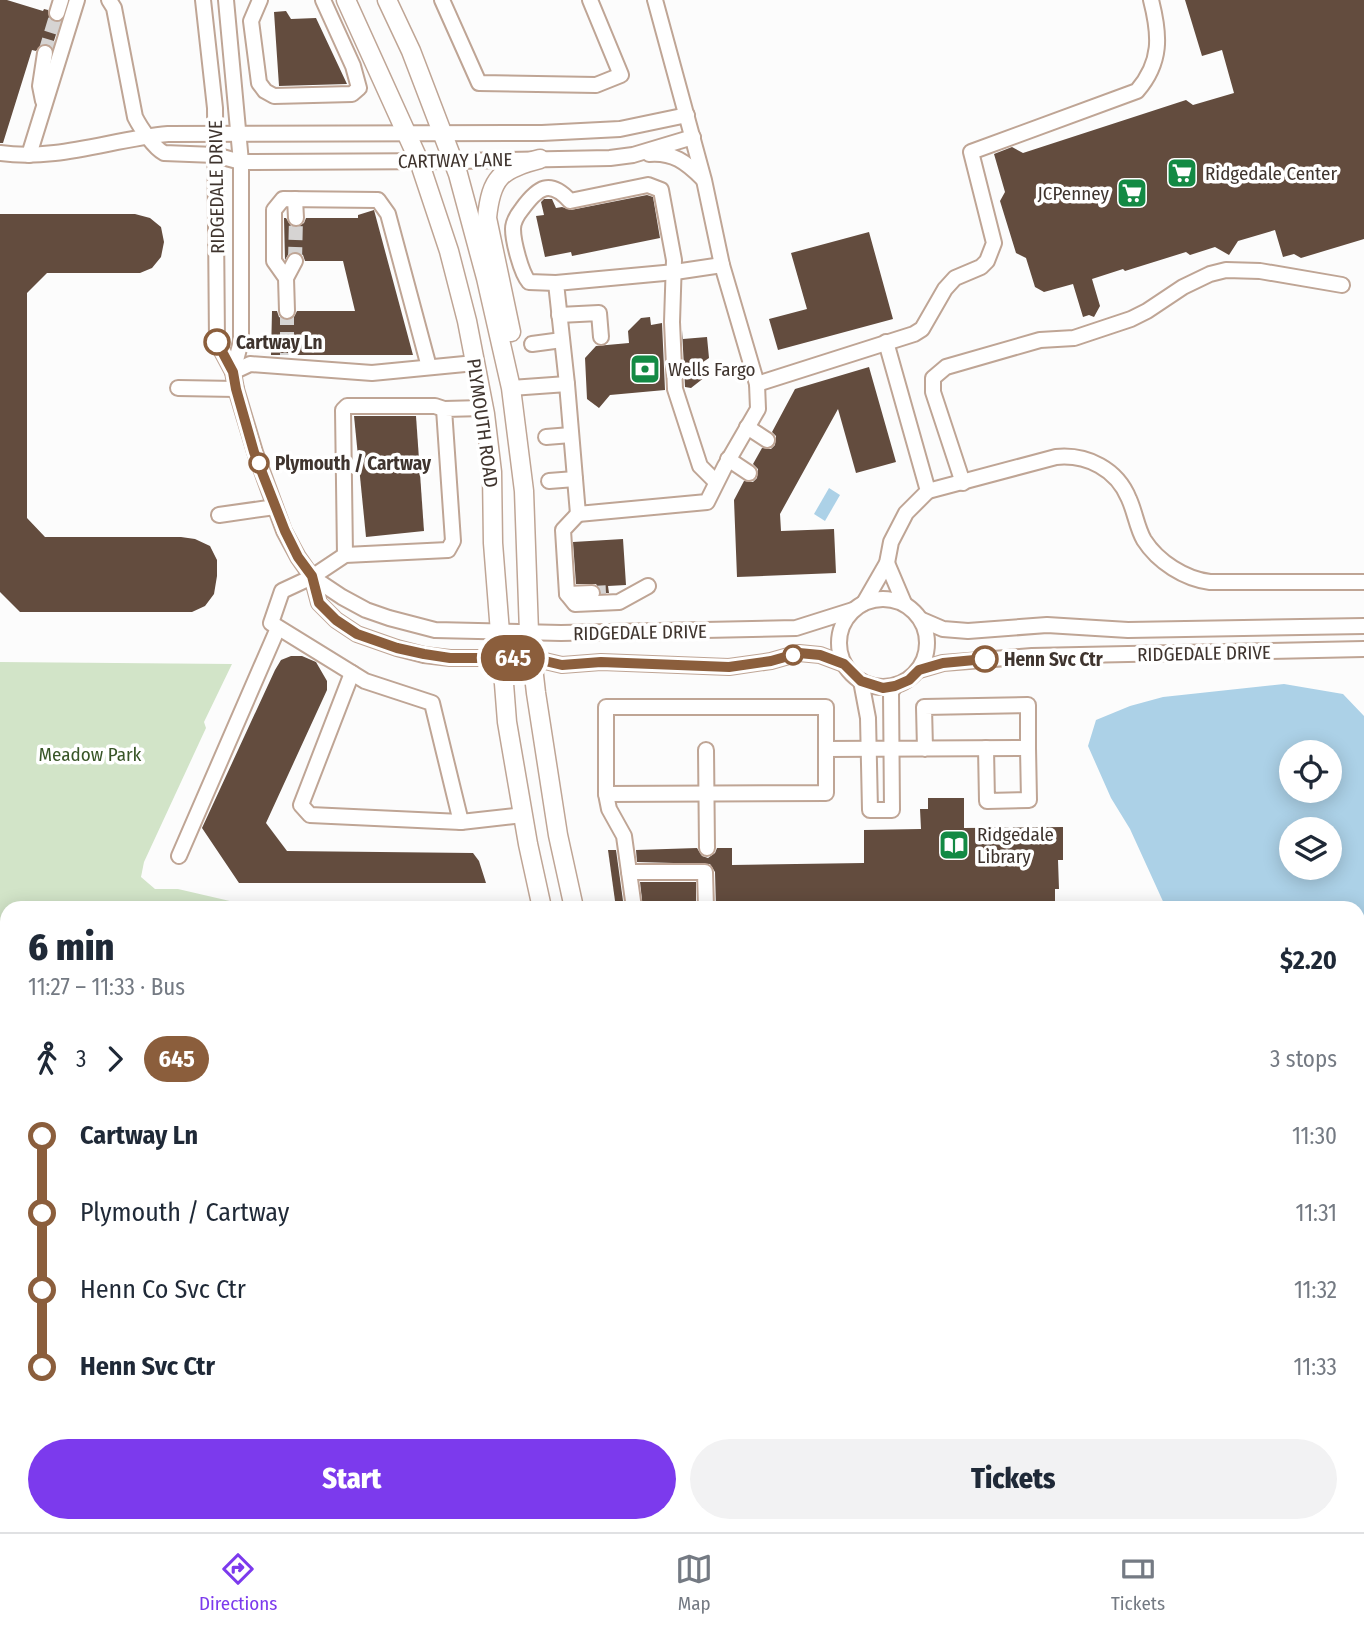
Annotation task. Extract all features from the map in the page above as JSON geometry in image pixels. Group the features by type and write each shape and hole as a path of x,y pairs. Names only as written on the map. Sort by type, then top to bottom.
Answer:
{"main road":[{"name":"PLYMOUTH ROAD","path":"346,0 419,161 449,251 475,363 492,472 493,543 507,722 541,901"},
{"name":"PLYMOUTH ROAD","path":"387,0 411,51 454,161 475,233 511,388 524,491 530,632 536,693 558,835 572,901"},
{"path":"511,388 514,346 487,218 489,200 493,184 504,172 517,165 540,159"}],"street":[{"path":"29,155 77,0"},
{"path":"108,0 114,8 135,117 141,130 149,136"},
{"name":"RIDGEDALE DRIVE","path":"203,0 215,108 217,342 233,372 254,452 275,507 298,557 312,576 342,597 389,618 435,629 500,632 684,632 796,628 858,607"},
{"name":"RIDGEDALE DRIVE","path":"226,0 241,162 241,341 233,372"},
{"path":"260,0 251,21 259,83 265,91 274,96 352,94 359,88 353,66 323,0"},
{"path":"442,0 479,83 596,85 621,75 590,0"},
{"path":"648,586 619,602 575,604 568,594 563,530 578,514 707,502 728,459 758,409 757,384 722,265 704,180 655,0"},
{"path":"757,384 914,334 922,329 945,289 955,278 981,267 987,261 994,243 971,152 1138,90 1149,77 1158,56 1151,0"},
{"path":"44,106 40,86 45,54"},
{"name":"CARTWAY LANE","path":"0,153 29,155 72,152 149,136 542,134 620,129 687,115"},
{"name":"CARTWAY LANE","path":"149,136 159,151 164,153 215,155 241,162 454,161 633,155 693,137"},
{"path":"633,155 662,153 678,157 704,180"},
{"path":"716,482 700,466 675,389 672,323 675,272 661,190 649,185 570,201 561,191 547,187 532,196 517,217 513,228 523,275 529,282 556,284 675,272 722,265"},
{"path":"286,278 274,261 274,210 283,199 377,200 388,214 429,367"},
{"path":"295,199 296,218"},
{"path":"287,311 286,278 295,261"},
{"path":"963,483 933,393 933,378 946,367 1040,340 1074,338 1131,319 1191,282 1226,270 1260,271 1342,285"},
{"path":"556,284 578,514"},
{"path":"559,315 599,313 601,337"},
{"path":"532,344 562,340"},
{"path":"886,342 928,491"},
{"path":"233,372 250,364 287,361 372,373 475,363"},
{"path":"511,388 567,384"},
{"path":"178,388 236,389"},
{"path":"345,555 343,410 346,406 484,408"},
{"path":"444,409 453,541 449,550 345,555 282,591 271,623 365,681 432,703 461,822"},
{"path":"747,427 767,440"},
{"path":"546,437 571,435"},
{"path":"887,563 904,603 922,620 928,645 926,658 909,680 883,688 861,681 844,664 839,639 843,624 858,607 887,563 891,542 905,513 928,491 1056,457 1088,459 1104,466 1128,496 1143,538 1157,555 1191,580 1364,582"},
{"path":"728,459 749,473"},
{"path":"549,481 575,479"},
{"path":"219,515 275,507"},
{"name":"RIDGEDALE DRIVE","path":"312,576 319,603 336,620 357,634 424,654 450,658 532,658 562,665 601,662 729,667 771,661 799,653 820,655 844,664"},
{"path":"609,592 629,596"},
{"path":"568,594 592,593"},
{"path":"858,607 888,599 904,603"},
{"name":"RIDGEDALE DRIVE","path":"922,620 943,629 968,631 1047,625 1128,629 1364,626"},
{"path":"178,856 278,628"},
{"name":"RIDGEDALE DRIVE","path":"919,670 943,663 1032,656 1364,649"},
{"path":"352,673 301,804 310,815 461,822 523,815"},
{"path":"861,681 868,718 870,810 892,810 891,692 895,686"},
{"path":"925,749 924,707 1028,705 1029,800 987,801 986,748"},
{"path":"606,794 826,793 826,707 606,707 606,794 609,809 624,836 633,901"},
{"path":"826,749 1028,748"},
{"path":"706,750 707,848"},
{"path":"629,872 705,872 706,901"}],"green space":[{"name":"Meadow Park","path":"0,662 232,664 204,722 206,728 144,862 141,877 155,889 178,889 230,901 0,901"}],"water":[{"path":"829,488 840,495 825,521 814,514"},
{"path":"1284,684 1343,694 1364,716 1364,901 1163,901 1088,746 1096,720 1130,706 1163,697"}],"building":[{"path":"0,0 48,10 50,20 60,22 52,47 42,44 36,51 32,50 3,143 0,143"},
{"name":"Ridgedale Center","path":"1185,0 1364,0 1364,239 1301,258 1294,254 1283,257 1275,230 1238,241 1229,255 1215,247 1190,255 1186,252 1125,271 1123,269 1092,279 1100,306 1094,317 1083,317 1073,284 1044,292 1035,287 1026,258 1016,253 1000,201 1005,192 994,154 1012,147 1023,153 1186,100 1193,105 1234,93 1222,50 1202,56"},
{"path":"286,11 291,19 316,18 347,84 279,86 274,12"},
{"path":"647,195 653,197 660,238 572,256 571,252 545,257 536,216 544,215 541,202 544,199 552,199 556,208 571,210"},
{"path":"374,210 413,355 271,355 272,311 277,311 279,317 287,321 293,319 297,311 355,311 343,261 305,261 303,255 295,251 289,253 285,260 284,218 291,226 297,227 304,223 306,218 358,218 358,215"},
{"path":"0,214 135,214 150,218 161,227 164,242 161,257 152,268 140,273 47,273 27,293 27,518 45,537 181,537 195,539 210,546 217,560 217,576 214,594 205,606 192,612 20,612 0,592"},
{"path":"869,232 893,319 778,350 769,319 807,309 791,253"},
{"name":"Wells Fargo","path":"650,317 651,325 662,323 665,390 610,395 599,408 587,399 585,358 596,346 629,343 628,331 641,318"},
{"path":"682,330 683,339 707,337 709,358 703,362 705,377 691,388 685,387"},
{"path":"869,367 896,462 856,473 838,409 780,514 781,531 834,529 836,573 737,577 734,500 744,481 753,482 757,478 758,469 753,464 762,448 771,449 775,445 776,436 772,432 795,389"},
{"path":"354,416 416,416 424,531 366,537"},
{"path":"623,539 626,585 608,586 609,593 602,593 596,584 576,584 573,542"},
{"path":"302,656 316,662 327,681 327,690 266,823 287,851 473,853 479,861 486,883 239,883 202,828 275,670 281,660"},
{"path":"928,798 964,798 964,828 1063,827 1063,860 1058,860 1059,889 1055,889 1055,901 716,901 715,872 710,864 637,862 636,850 697,848 702,856 708,858 717,848 732,848 732,865 864,863 864,830 921,829 920,809 928,809"},
{"path":"608,850 616,850 623,901 615,901"},
{"path":"640,882 696,882 696,901 642,901"}],"tunnel":[{"path":"45,53 57,13"},
{"path":"295,261 296,218"},
{"path":"287,311 287,355"},
{"path":"592,593 609,592"}],"bus line":[{"name":"645","path":"217,342 233,372 254,452 285,531 298,557 312,576 319,603 336,620 357,634 397,648 450,658 532,658 562,665 601,662 729,667 771,661 799,653 820,655 844,664 861,681 883,688 895,686 909,680 919,670 943,663 985,659"}],"place":[{"name":"Ridgedale Center","path":"1182,173"},
{"name":"JCPenney","path":"1132,193"},
{"name":"Cartway Ln","path":"217,342"},
{"name":"Wells Fargo","path":"645,369"},
{"name":"Plymouth / Cartway","path":"259,463"},
{"name":"Henn Svc Ctr","path":"985,659"},
{"name":"Ridgedale Library","path":"954,845"}]}
